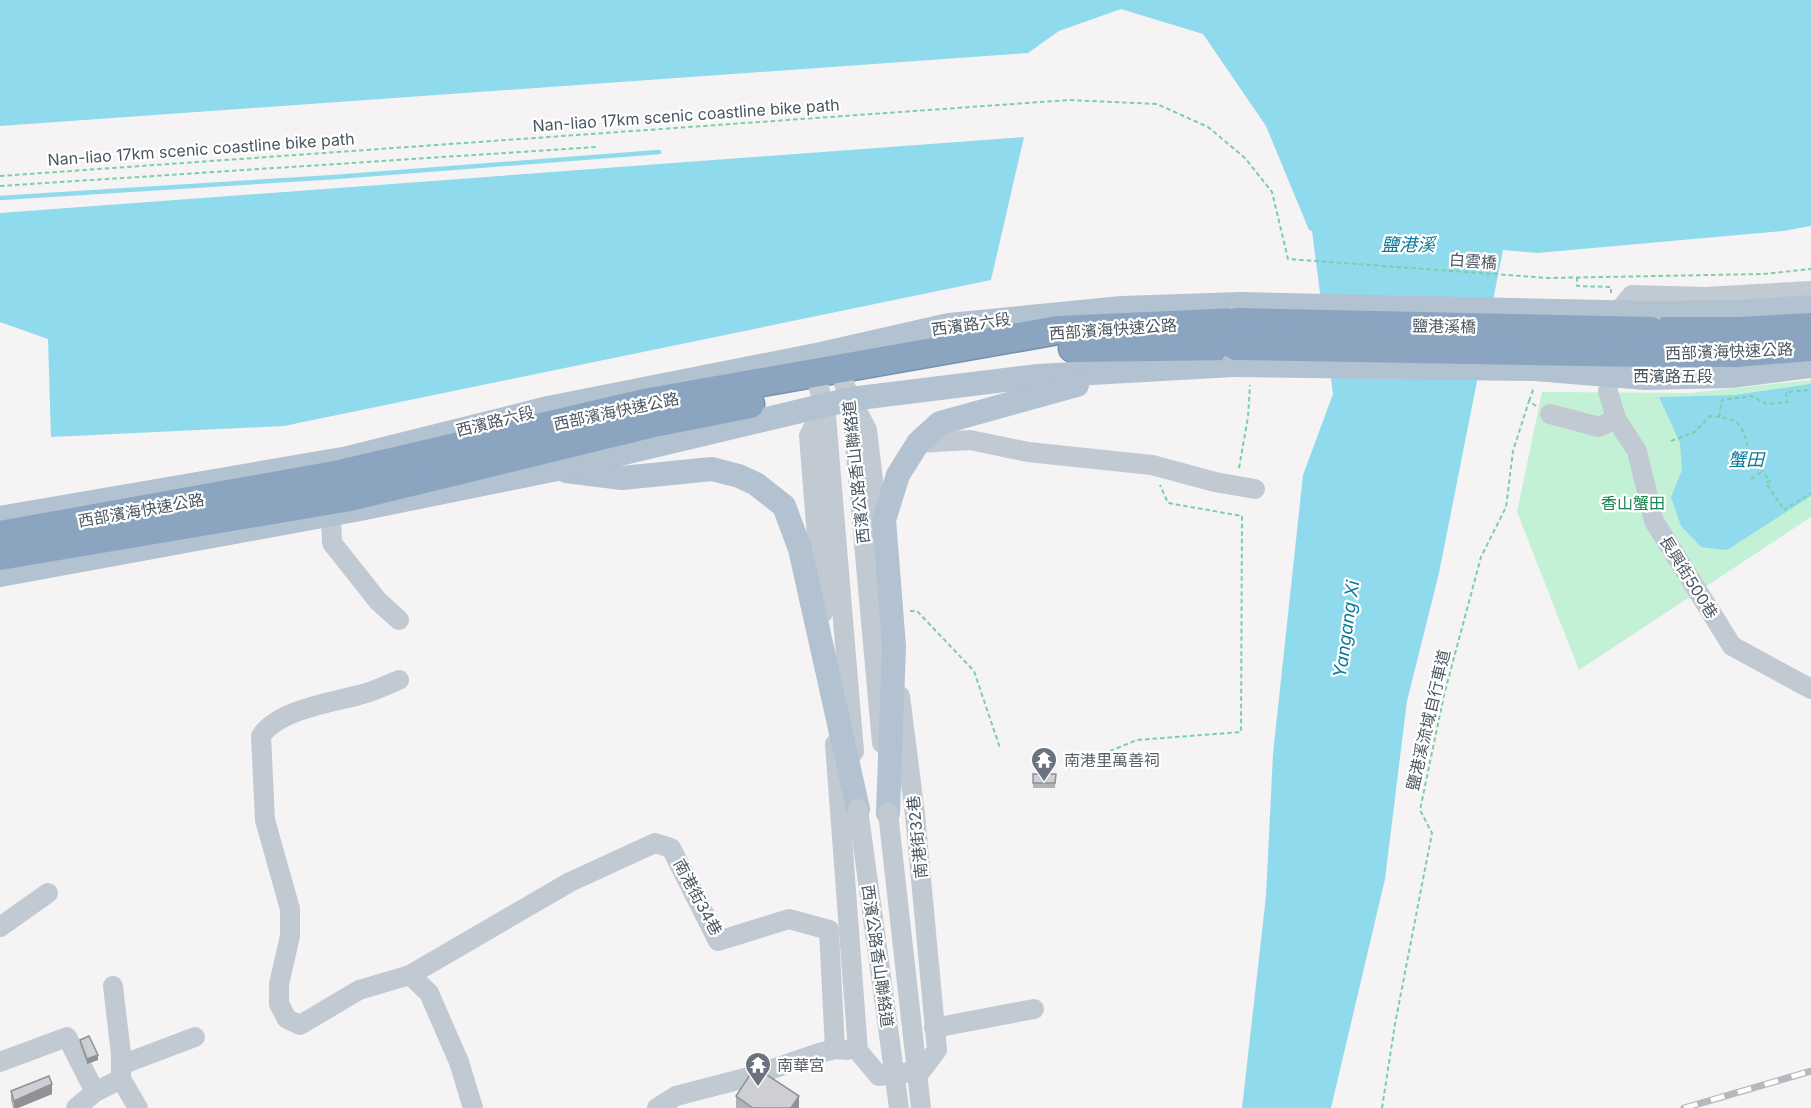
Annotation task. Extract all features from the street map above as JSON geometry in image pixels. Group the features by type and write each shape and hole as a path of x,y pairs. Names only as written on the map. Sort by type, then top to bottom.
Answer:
{"highway":[{"path":"1534,309 1648,344"},
{"name":"西部濱海快速公路","path":"1738,342 1811,327"},
{"name":"鹽港溪橋","path":"1237,334 1648,344"},
{"name":"西部濱海快速公路","path":"0,535 340,474 650,402 831,382 1062,348 1237,334"},
{"name":"西部濱海快速公路","path":"1648,344 1738,342 1811,347"},
{"path":"1534,377 1648,344"},
{"name":"西部濱海快速公路","path":"0,556 350,496 831,382"}],"main road":[{"name":"西濱路六段","path":"0,575 331,514 552,470 831,382 950,325 1122,308 1237,334"},
{"path":"1648,344 1740,312 1811,308"},
{"name":"鹽港溪橋","path":"1237,334 1534,309"},
{"path":"1237,334 1534,377"},
{"name":"西濱路六段","path":"0,518 348,458 548,408 831,382 1154,370 1237,334"},
{"name":"西濱路五段","path":"1648,344 1731,376 1811,366"},
{"path":"888,813 894,646 884,520 898,475 918,443 940,423 1058,389 1154,370"},
{"path":"552,470 622,478 712,469 739,476 756,484 784,506 800,549 858,809"}],"street":[{"path":"1609,322 1632,295 1705,297 1811,291"},
{"path":"657,1108 676,1096 749,1077 835,1048 858,1051 808,436 831,382"},
{"name":"南港街32巷","path":"831,382 867,430 915,815 937,1050 921,1071 879,1076 858,1051"},
{"name":"西濱公路香山聯絡道","path":"831,382 858,809 899,1108"},
{"name":"西濱公路香山聯絡道","path":"831,382 888,813 921,1108"},
{"name":"長興街500巷","path":"1608,391 1616,419 1637,451 1654,521 1732,646 1811,689"},
{"path":"1550,414 1599,427 1616,419"},
{"path":"918,443 970,440 1028,452 1152,465 1215,482 1255,489"},
{"path":"331,514 332,543 378,601 399,620"},
{"name":"南港街34巷","path":"399,680 361,695 321,704 268,725 261,736 265,820 290,909 290,936 279,984 279,1004 287,1019 300,1024 359,990 411,975 570,882 655,843 671,848 718,941 789,919 829,930 835,1048"},
{"path":"0,927 48,893"},
{"path":"411,975 429,993 459,1062 473,1108"},
{"path":"113,987 121,1072 138,1108"},
{"path":"934,1028 1034,1009"},
{"path":"0,1062 67,1037 95,1092"},
{"path":"76,1108 121,1072 195,1037"}],"path":[{"name":"Nan-liao 17km scenic coastline bike path","path":"0,176 1069,100 1157,104 1208,127 1245,158 1272,192 1288,260"},
{"path":"0,186 596,147"},
{"name":"白雲橋","path":"1288,260 1548,278 1763,274 1811,269"},
{"name":"鹽港溪流域自行車道","path":"1382,1108 1395,1024 1432,833 1420,810 1444,695 1481,556 1506,507 1513,452 1534,377"},
{"path":"1719,417 1722,400 1752,396 1767,404 1787,402 1786,392 1811,390"},
{"path":"1529,401 1550,414"},
{"path":"1671,441 1695,432 1710,416 1735,420 1746,434 1749,450 1770,481 1766,483 1785,510 1811,493"},
{"path":"1068,768 1137,740 1241,732 1242,516 1168,503 1152,465"},
{"path":"1751,479 1763,471"},
{"path":"892,610 917,611 974,671 1000,748"}],"green space":[{"name":"香山蟹田","path":"1811,380 1811,517 1579,670 1517,512 1542,392 1690,393"}],"water":[{"path":"0,0 1811,0 1811,226 1783,231 1537,253 1503,250 1439,573 1407,701 1385,879 1331,1108 1242,1108 1266,896 1273,754 1303,475 1333,394 1312,231 1309,230 1266,126 1203,34 1121,9 1059,31 1028,53 0,126"},
{"path":"1024,137 991,280 284,426 51,437 48,339 0,322 0,213"},
{"name":"蟹田","path":"1811,384 1811,496 1727,550 1701,547 1681,526 1671,497 1682,470 1680,443 1659,397 1734,395"}],"building":[{"path":"1033,774 1056,774 1055,783 1033,783"},
{"path":"89,1036 98,1055 87,1059 80,1040"},
{"path":"755,1067 799,1096 791,1108 753,1108 736,1096"},
{"path":"49,1076 52,1084 14,1101 11,1091"}],"waterway":[{"path":"0,198 335,177 659,152"}],"railway":[{"path":"1684,1108 1811,1071"}],"place":[{"name":"南港里萬善祠","path":"1044,783"},
{"name":"南華宮","path":"758,1088"}],"water label":[{"name":"鹽港溪","path":"1408,244"},
{"name":"Yangang Xi","path":"1346,629"}]}
